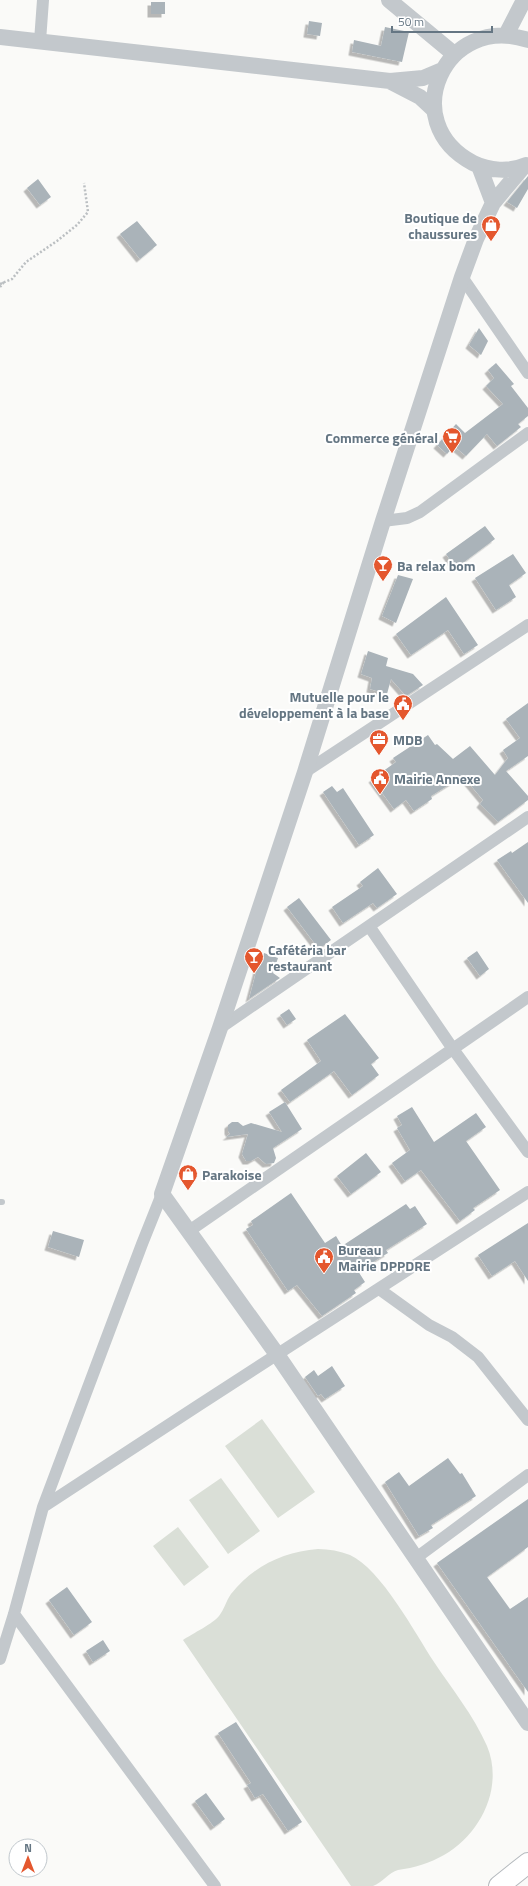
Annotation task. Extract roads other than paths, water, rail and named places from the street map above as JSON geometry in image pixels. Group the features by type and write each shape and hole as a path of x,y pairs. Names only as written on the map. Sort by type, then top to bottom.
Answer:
{"main road":[{"path":"499,1886 528,1863"}],"street":[{"path":"40,41 44,0"},
{"path":"389,0 454,54"},
{"path":"506,35 524,0"},
{"path":"526,165 502,170 479,166 462,157 448,144 439,128 434,110 435,90 442,70 454,54 475,40 487,36 506,35 528,40"},
{"path":"0,37 390,81 423,78 442,70"},
{"path":"390,81 420,97 434,110"},
{"path":"0,1659 14,1614 43,1507 139,1251 162,1194 220,1028 306,772 383,521 462,276 476,239 493,203 526,165"},
{"path":"479,166 493,203"},
{"path":"462,276 528,373"},
{"path":"383,521 407,518 420,512 528,433"},
{"path":"306,772 528,625"},
{"path":"220,1028 528,817"},
{"path":"369,926 452,1049 528,1152"},
{"path":"189,1231 528,997"},
{"path":"43,1507 276,1353 379,1289 528,1192"},
{"path":"162,1194 276,1353 528,1723"},
{"path":"379,1289 429,1325 452,1337 478,1357 528,1420"},
{"path":"416,1558 528,1475"},
{"path":"14,1614 216,1886"}],"place":[{"name":"Boutique de chaussures","path":"491,242"},
{"name":"Commerce général","path":"452,454"},
{"name":"Ba relax bom","path":"383,582"},
{"name":"Mutuelle pour le développement à la base","path":"403,721"},
{"name":"MDB","path":"379,756"},
{"name":"Mairie Annexe","path":"380,795"},
{"name":"Cafétéria bar restaurant","path":"254,974"},
{"name":"Parakoise","path":"188,1191"},
{"name":"Bureau Mairie DPPDRE","path":"324,1274"}]}
